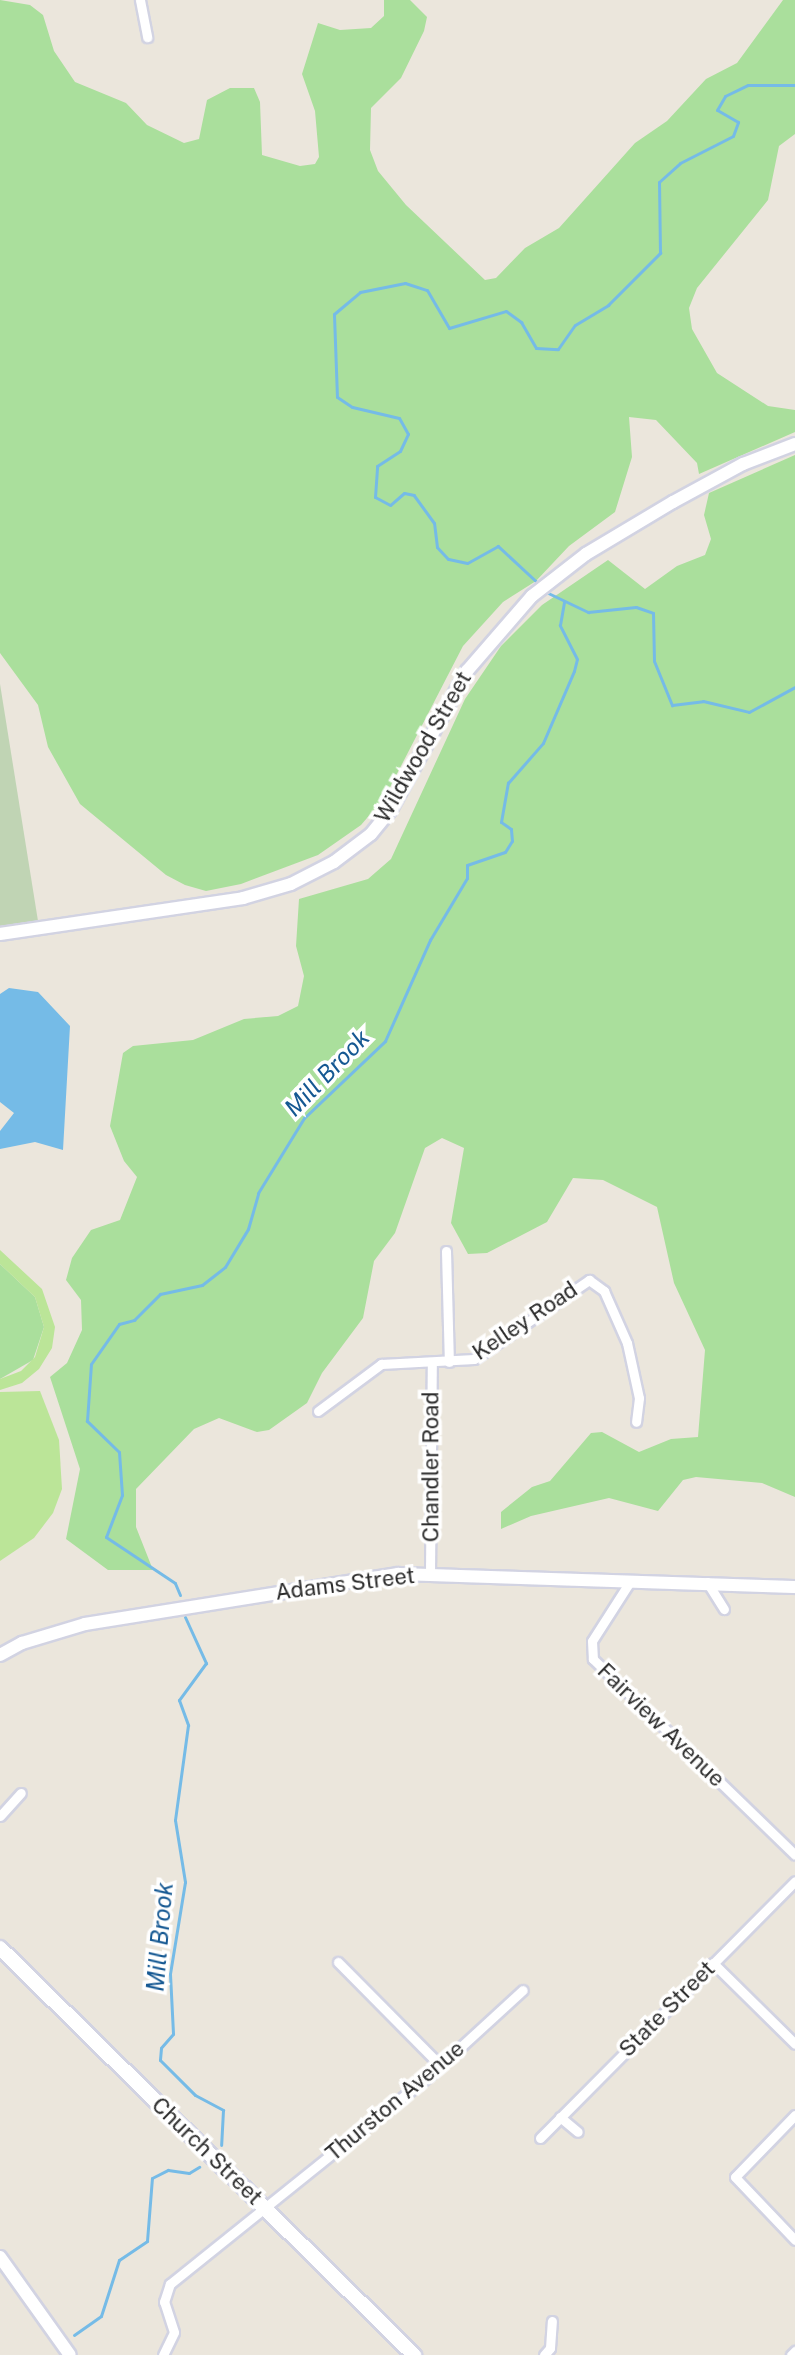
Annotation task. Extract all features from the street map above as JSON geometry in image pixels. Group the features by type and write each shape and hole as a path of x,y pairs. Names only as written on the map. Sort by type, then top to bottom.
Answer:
{"main road":[{"name":"Church Street","path":"0,1948 414,2355"}],"street":[{"path":"140,0 147,37"},
{"name":"Wildwood Street","path":"0,934 243,898 291,884 334,862 391,809 467,671 532,596 551,580 709,481 795,444"},
{"path":"446,1251 449,1362"},
{"name":"Kelley Road","path":"318,1411 381,1364 449,1362 477,1357 582,1282 594,1281 604,1291 631,1354 639,1400 636,1422"},
{"name":"Chandler Road","path":"430,1573 432,1362"},
{"name":"Adams Street","path":"0,1655 22,1643 85,1624 353,1580 430,1573 795,1587"},
{"name":"Fairview Avenue","path":"631,1580 592,1641 593,1659 795,1855"},
{"path":"707,1582 724,1609"},
{"path":"0,1816 21,1793"},
{"name":"State Street","path":"540,2138 795,1881"},
{"path":"338,1962 441,2066"},
{"path":"713,1963 795,2044"},
{"name":"Thurston Avenue","path":"163,2355 174,2332 164,2307 166,2289 441,2066 523,1990"},
{"path":"795,2115 735,2177 795,2240"},
{"path":"560,2117 578,2132"},
{"path":"0,2257 70,2355"},
{"path":"544,2355 550,2348 552,2321"}],"green space":[{"path":"0,0 30,5 43,15 54,51 75,82 126,103 147,125 184,143 199,139 207,100 230,88 254,88 260,102 262,155 300,166 315,164 319,157 315,111 302,74 318,23 340,30 371,28 384,16 384,0 410,0 427,17 424,31 401,78 371,108 370,150 378,171 406,205 485,280 496,278 525,248 559,228 635,143 667,121 706,79 737,63 783,0 795,0 795,134 779,146 768,200 697,288 689,308 692,329 717,373 768,406 795,410 795,432 699,474 697,463 656,420 629,417 632,457 615,512 569,546 536,581 503,602 463,646 385,797 361,825 318,855 241,884 206,891 185,885 166,875 80,804 48,747 38,705 0,653"},
{"path":"795,455 795,1497 762,1483 696,1477 683,1480 658,1511 609,1498 531,1516 501,1529 501,1512 532,1487 550,1481 591,1433 602,1432 639,1452 671,1439 698,1437 705,1350 674,1283 657,1207 603,1180 573,1178 547,1222 487,1253 468,1254 451,1223 464,1148 442,1138 425,1148 395,1233 374,1261 363,1318 322,1373 307,1403 269,1430 257,1432 219,1418 194,1429 136,1489 136,1527 153,1570 108,1570 66,1539 80,1469 50,1377 67,1363 82,1330 81,1300 66,1280 72,1258 91,1230 120,1220 137,1177 124,1161 110,1126 123,1053 133,1046 193,1040 244,1019 278,1016 298,1006 304,976 296,946 299,899 368,879 391,859 465,699 501,646 542,605 608,560 645,589 677,566 705,555 711,539 704,515 709,493"},
{"path":"0,684 38,921 0,926"},
{"path":"0,1250 42,1289 55,1327 52,1348 39,1369 22,1383 0,1390 0,1379 21,1371 35,1357 44,1327 35,1297 0,1264"},
{"path":"0,1264 35,1297 44,1327 33,1360 0,1379"},
{"path":"40,1391 59,1440 62,1489 53,1513 34,1538 0,1561 0,1392"}],"water":[{"path":"9,988 38,992 70,1026 63,1150 35,1142 0,1149 0,1131 14,1113 0,1102 0,994"}],"waterway":[{"path":"541,586 498,546 467,563 448,559 437,547 434,523 414,495 404,493 390,505 375,497 377,466 400,451 408,434 399,418 352,407 337,397 334,314 360,292 405,283 427,290 449,328 506,311 521,322 536,348 558,349 575,325 608,305 660,253 659,182 680,163 733,136 738,122 717,110 725,96 748,85 795,85"},
{"path":"546,592 588,612 636,607 653,613 654,661 672,705 703,701 749,712 795,687"},
{"name":"Mill Brook","path":"180,1595 175,1583 106,1537 122,1495 119,1452 87,1421 91,1364 119,1324 134,1320 160,1294 202,1285 225,1267 248,1229 258,1193 304,1118 385,1041 430,940 467,878 467,865 505,852 512,841 511,829 501,822 508,783 543,743 577,659 560,625 564,602"},
{"name":"Mill Brook","path":"185,1617 206,1663 179,1700 188,1725 175,1820 185,1882 170,1974 173,2034 161,2048 160,2060 195,2095 223,2110 221,2145"},
{"name":"Mill Brook","path":"74,2335 101,2316 119,2260 147,2241 152,2178 168,2170 189,2173 199,2167"}]}
